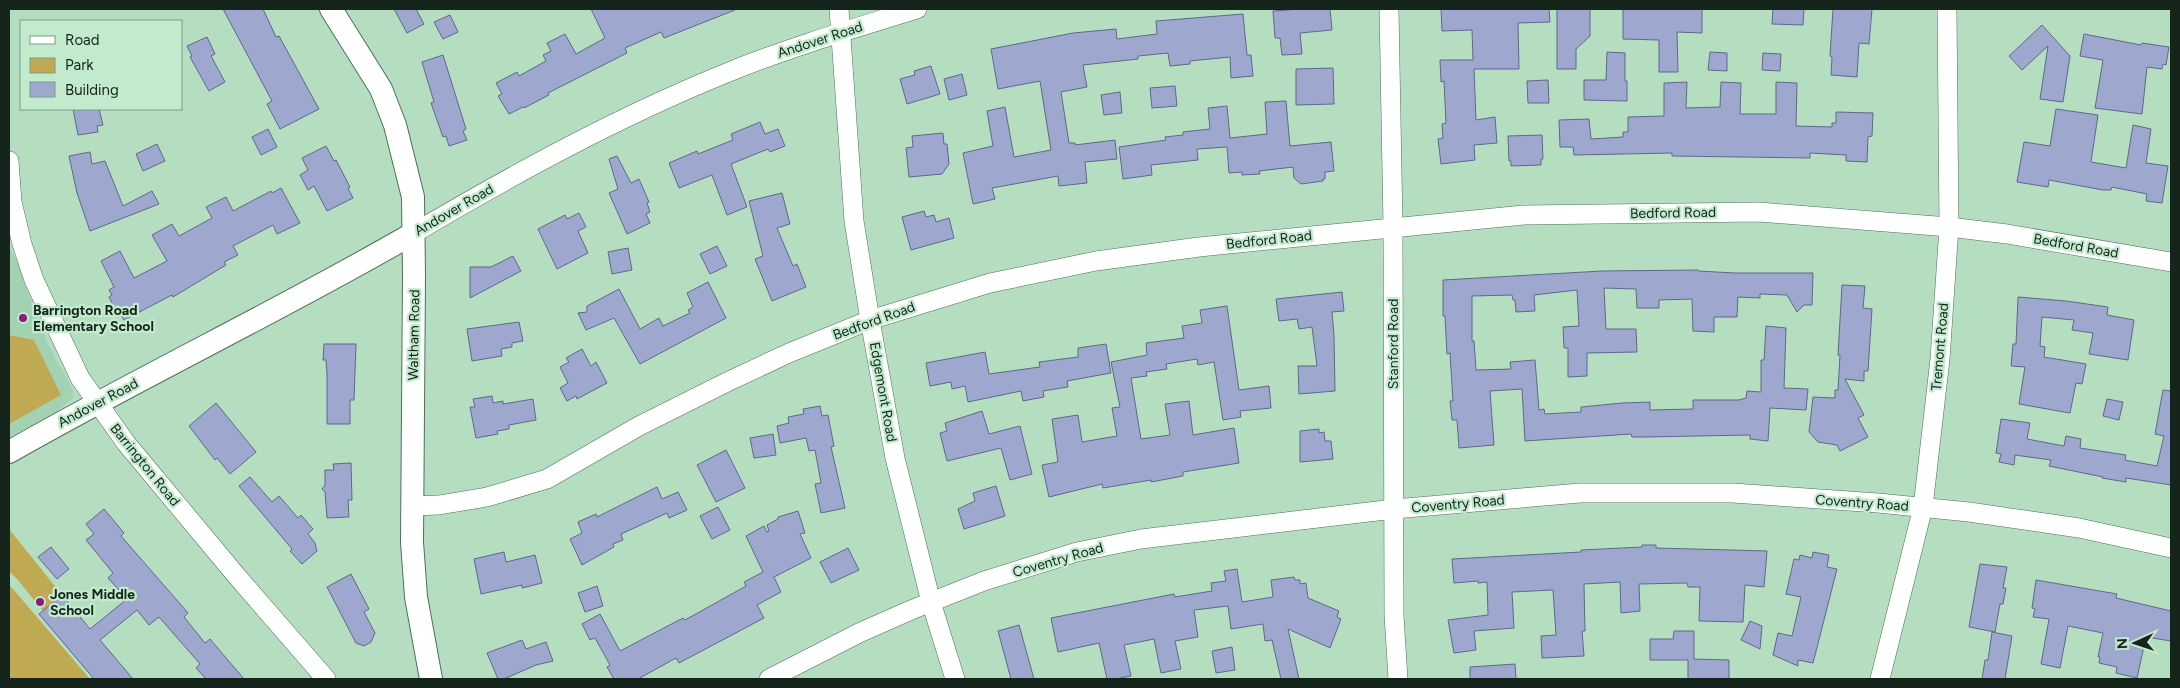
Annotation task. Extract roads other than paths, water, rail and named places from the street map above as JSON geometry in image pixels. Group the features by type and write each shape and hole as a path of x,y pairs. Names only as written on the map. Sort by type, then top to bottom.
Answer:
{"street":[{"name":"Waltham Road","path":"332,9 381,89 395,125 412,192 414,232 412,542 416,597 431,679"},
{"name":"Edgemont Road","path":"839,9 854,222 870,320 895,458 931,602 955,679"},
{"name":"Andover Road","path":"9,452 96,403 346,272 461,204 625,117 724,74 840,32 918,9"},
{"name":"Stanford Road","path":"1390,9 1393,227 1394,615 1398,679"},
{"name":"Tremont Road","path":"1880,679 1923,507 1940,359 1949,227 1947,9"},
{"name":"Barrington Road","path":"9,161 12,202 22,244 34,280 80,378 126,443 218,554 326,679"},
{"name":"Bedford Road","path":"412,506 439,505 487,497 547,479 639,426 729,381 870,320 990,283 1096,260 1198,247 1524,215 1759,212 1949,227 2007,234 2171,262"},
{"name":"Coventry Road","path":"769,679 859,633 931,602 984,581 1077,552 1141,539 1394,509 1580,493 1733,493 1923,507 2078,528 2171,548"}],"place":[{"name":"Barrington Road Elementary School","path":"23,318"},
{"name":"Jones Middle School","path":"40,602"}]}
